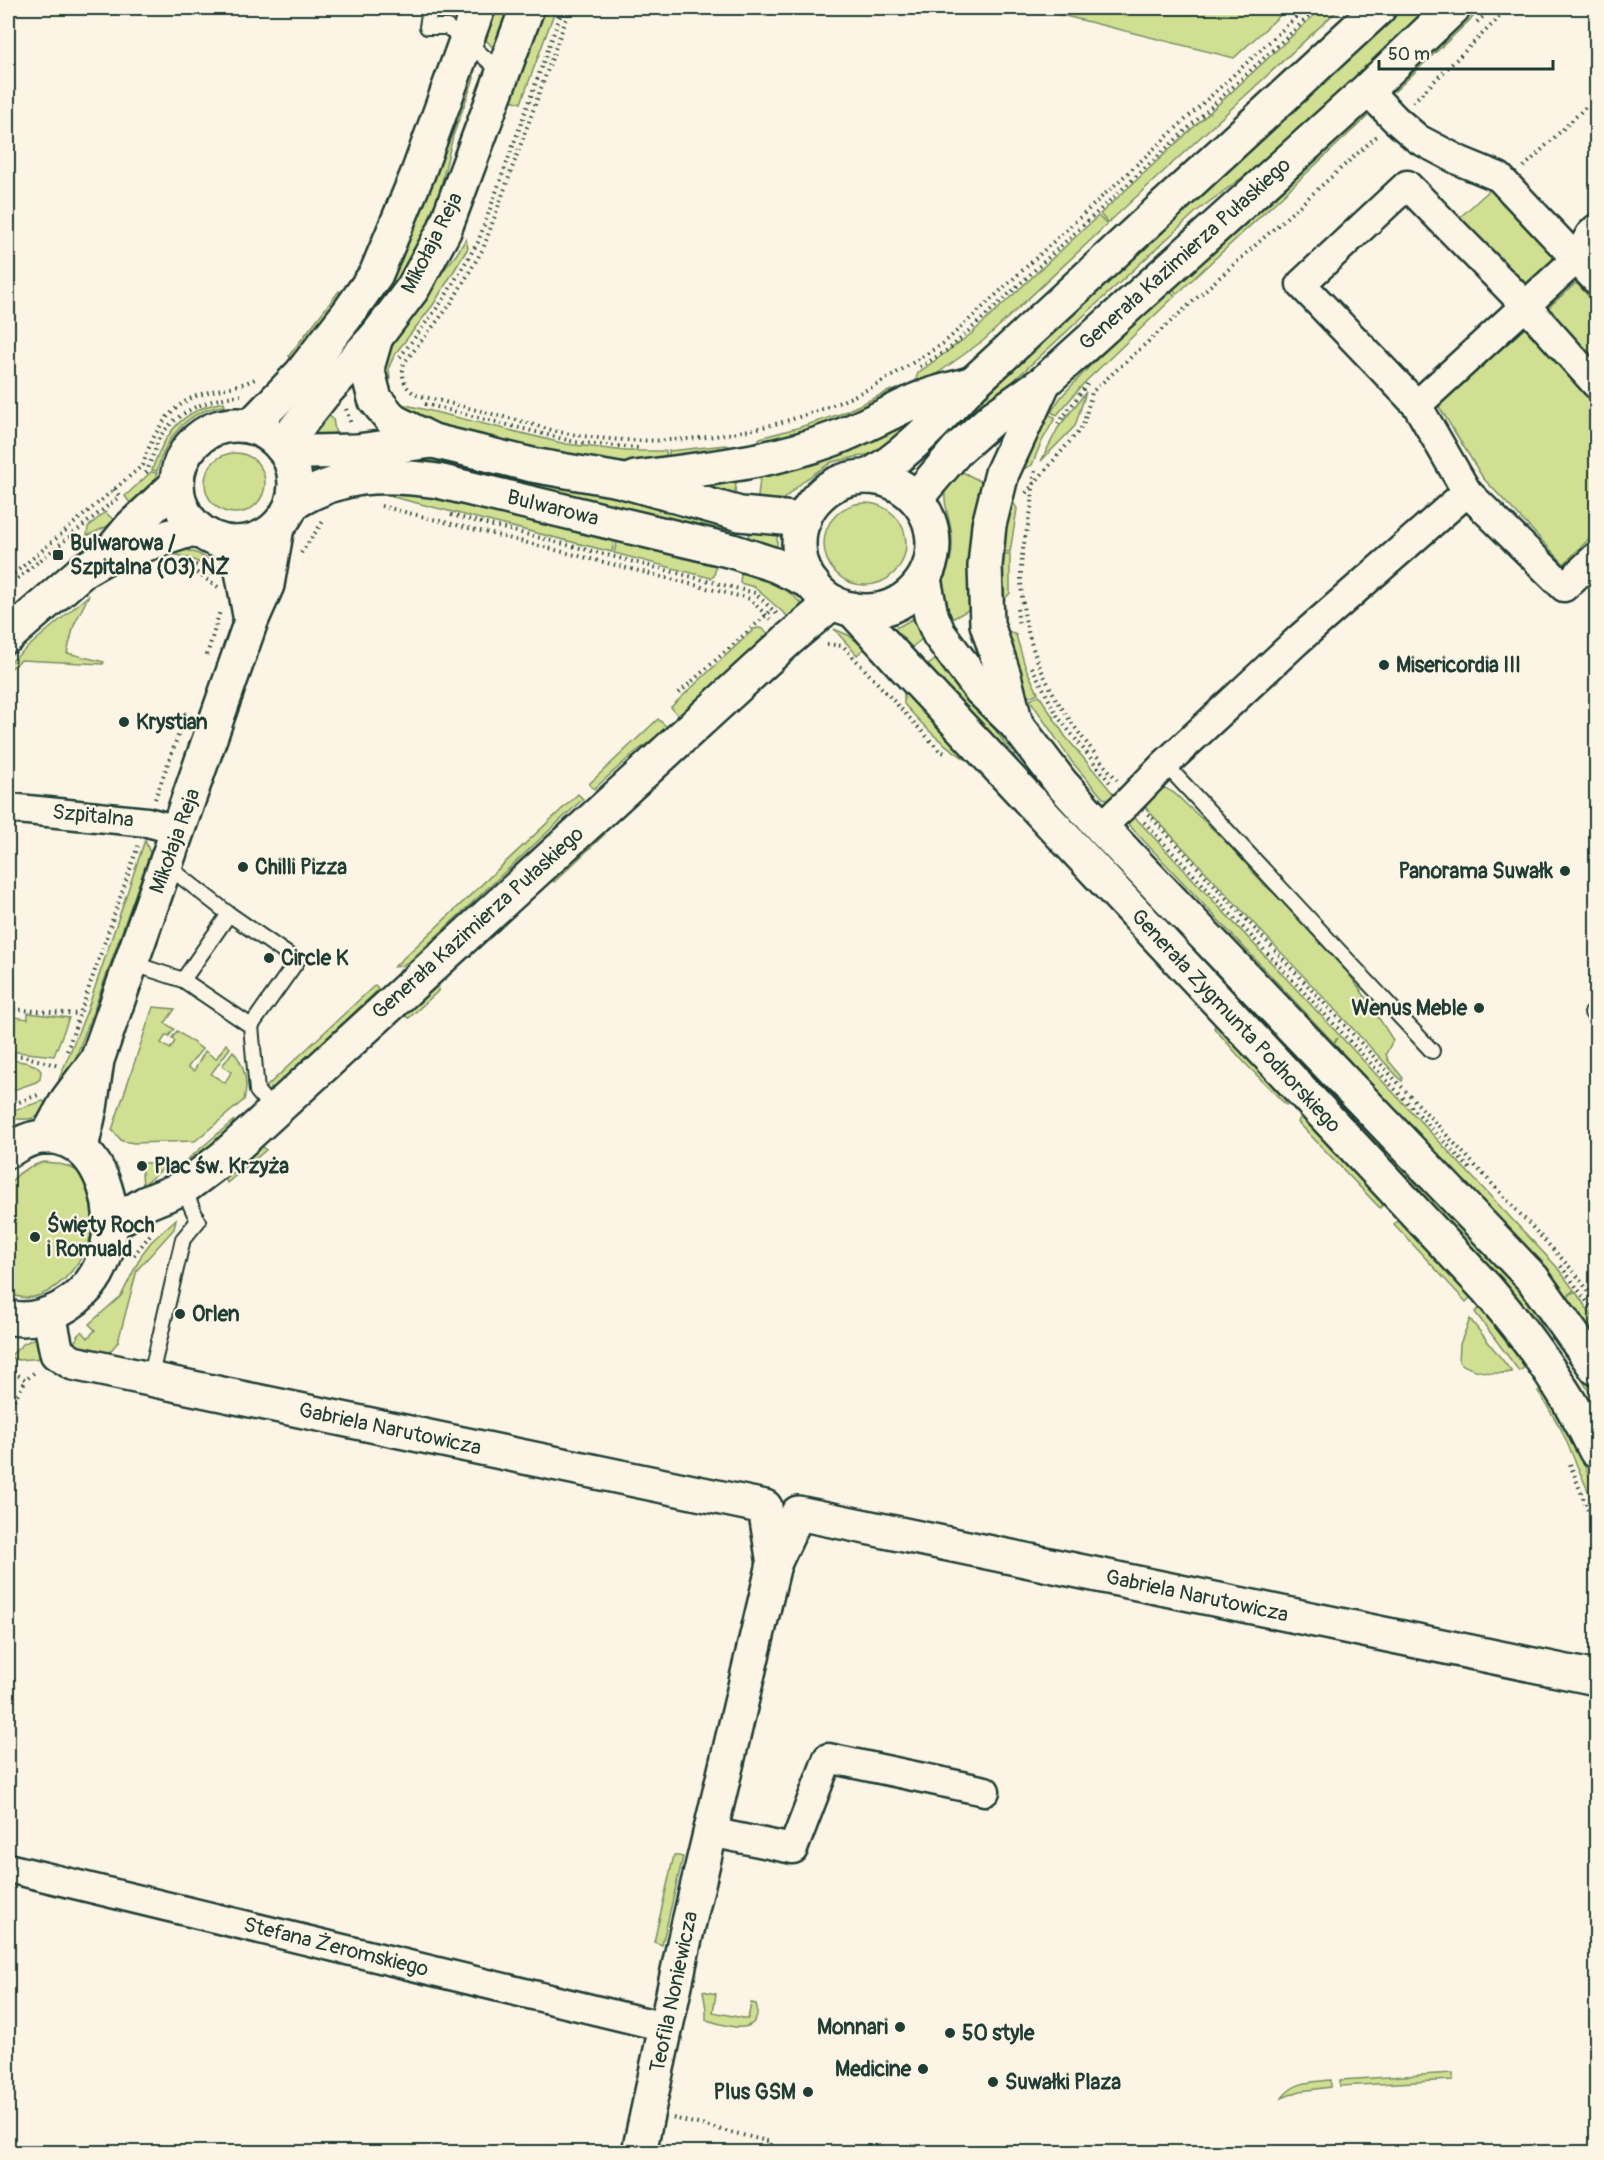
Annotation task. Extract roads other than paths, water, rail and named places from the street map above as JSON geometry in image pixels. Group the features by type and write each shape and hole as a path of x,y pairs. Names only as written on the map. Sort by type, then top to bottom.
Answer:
{"main road":[{"name":"Mikołaja Reja","path":"251,426 292,384 347,315 376,274 418,173 478,8"},
{"name":"Mikołaja Reja","path":"282,446 324,393 387,349 413,288 444,231 527,8"},
{"path":"867,477 894,460 934,424 972,384 1379,8"},
{"name":"Generała Kazimierza Pułaskiego","path":"916,498 965,443 994,417 1044,382 1367,90 1453,8"},
{"path":"387,349 367,368 375,399 393,421 433,441"},
{"path":"1017,724 987,624 985,566 989,525 1002,473 1044,382"},
{"path":"619,480 744,464 785,454 833,439 878,421 918,400 972,384"},
{"path":"233,424 251,426 268,434 282,446 294,469 295,487 284,516 258,538 237,543 222,542 196,528 179,501 176,485 179,467 186,450 199,437 215,428 233,424"},
{"name":"Bulwarowa","path":"282,446 310,452 357,451 433,441 532,465 619,480 740,514 804,520"},
{"name":"Bulwarowa","path":"284,516 314,490 347,480 397,475 438,481 732,552 775,565 832,598"},
{"path":"867,477 885,479 902,487 916,498 928,516 933,537 932,559 924,579 910,595 893,605 873,611 832,598 802,563 799,541 804,520 814,502 829,488 847,479 867,477"},
{"path":"8,636 85,569 144,530 176,485"},
{"name":"Mikołaja Reja","path":"97,1060 251,621 267,585 284,516"},
{"path":"144,530 196,528"},
{"name":"Mikołaja Reja","path":"237,543 232,582 251,621"},
{"name":"Generała Zygmunta Podhorskiego","path":"924,579 931,615 939,634 981,690 1017,724 1061,783 1101,827 1533,1279 1596,1368"},
{"name":"Generała Kazimierza Pułaskiego","path":"110,1225 146,1203 183,1188 223,1158 273,1110 798,641 832,598"},
{"name":"Generała Zygmunta Podhorskiego","path":"832,598 1487,1289 1517,1324 1568,1397 1583,1456"},
{"path":"21,1141 68,1099 97,1060"},
{"path":"81,1148 97,1060"},
{"path":"10,1322 49,1314 75,1301 95,1280 107,1254 110,1225 109,1204 104,1183 94,1164 81,1148 59,1137 21,1141"},
{"name":"Gabriela Narutowicza","path":"49,1314 57,1353 73,1363 765,1507"},
{"name":"Teofila Noniewicza","path":"765,1507 774,1564"},
{"name":"Gabriela Narutowicza","path":"798,1513 1596,1678"},
{"name":"Teofila Noniewicza","path":"639,2152 665,2027 774,1564 798,1513"}],"street":[{"path":"1367,90 1418,139 1460,161 1499,177 1596,280"},
{"path":"1596,384 1526,306 1407,185 1301,284 1417,405 1467,492 1564,587 1596,557"},
{"path":"1417,405 1576,259 1596,229"},
{"path":"1101,827 1298,640 1467,492"},
{"name":"Szpitalna","path":"8,808 147,822 178,830"},
{"path":"710,1832 793,1849 828,1758 985,1791"},
{"name":"Stefana Żeromskiego","path":"8,1868 665,2027"}],"lane":[{"path":"430,8 427,27 447,27 503,74"},
{"path":"1165,764 1432,1051"},
{"path":"166,865 297,961 251,1026 257,1091 273,1110"},
{"path":"183,980 230,914"},
{"path":"131,963 183,980 251,1026"},
{"path":"150,1379 183,1239 198,1221 183,1188"},
{"path":"8,2070 8,2076"}],"place":[{"name":"Bulwarowa / Szpitalna (03) NŻ","path":"58,555"},
{"name":"Misericordia III","path":"1384,665"},
{"name":"Krystian","path":"124,722"},
{"name":"Chilli Pizza","path":"243,867"},
{"name":"Panorama Suwałk","path":"1565,871"},
{"name":"Circle K","path":"269,958"},
{"name":"Wenus Meble","path":"1479,1008"},
{"name":"Plac św. Krzyża","path":"142,1166"},
{"name":"Święty Roch i Romuald","path":"35,1237"},
{"name":"Orlen","path":"180,1314"},
{"name":"Monnari","path":"900,2027"},
{"name":"50 style","path":"950,2033"},
{"name":"Medicine","path":"923,2069"},
{"name":"Suwałki Plaza","path":"993,2082"},
{"name":"Plus GSM","path":"808,2092"}]}
